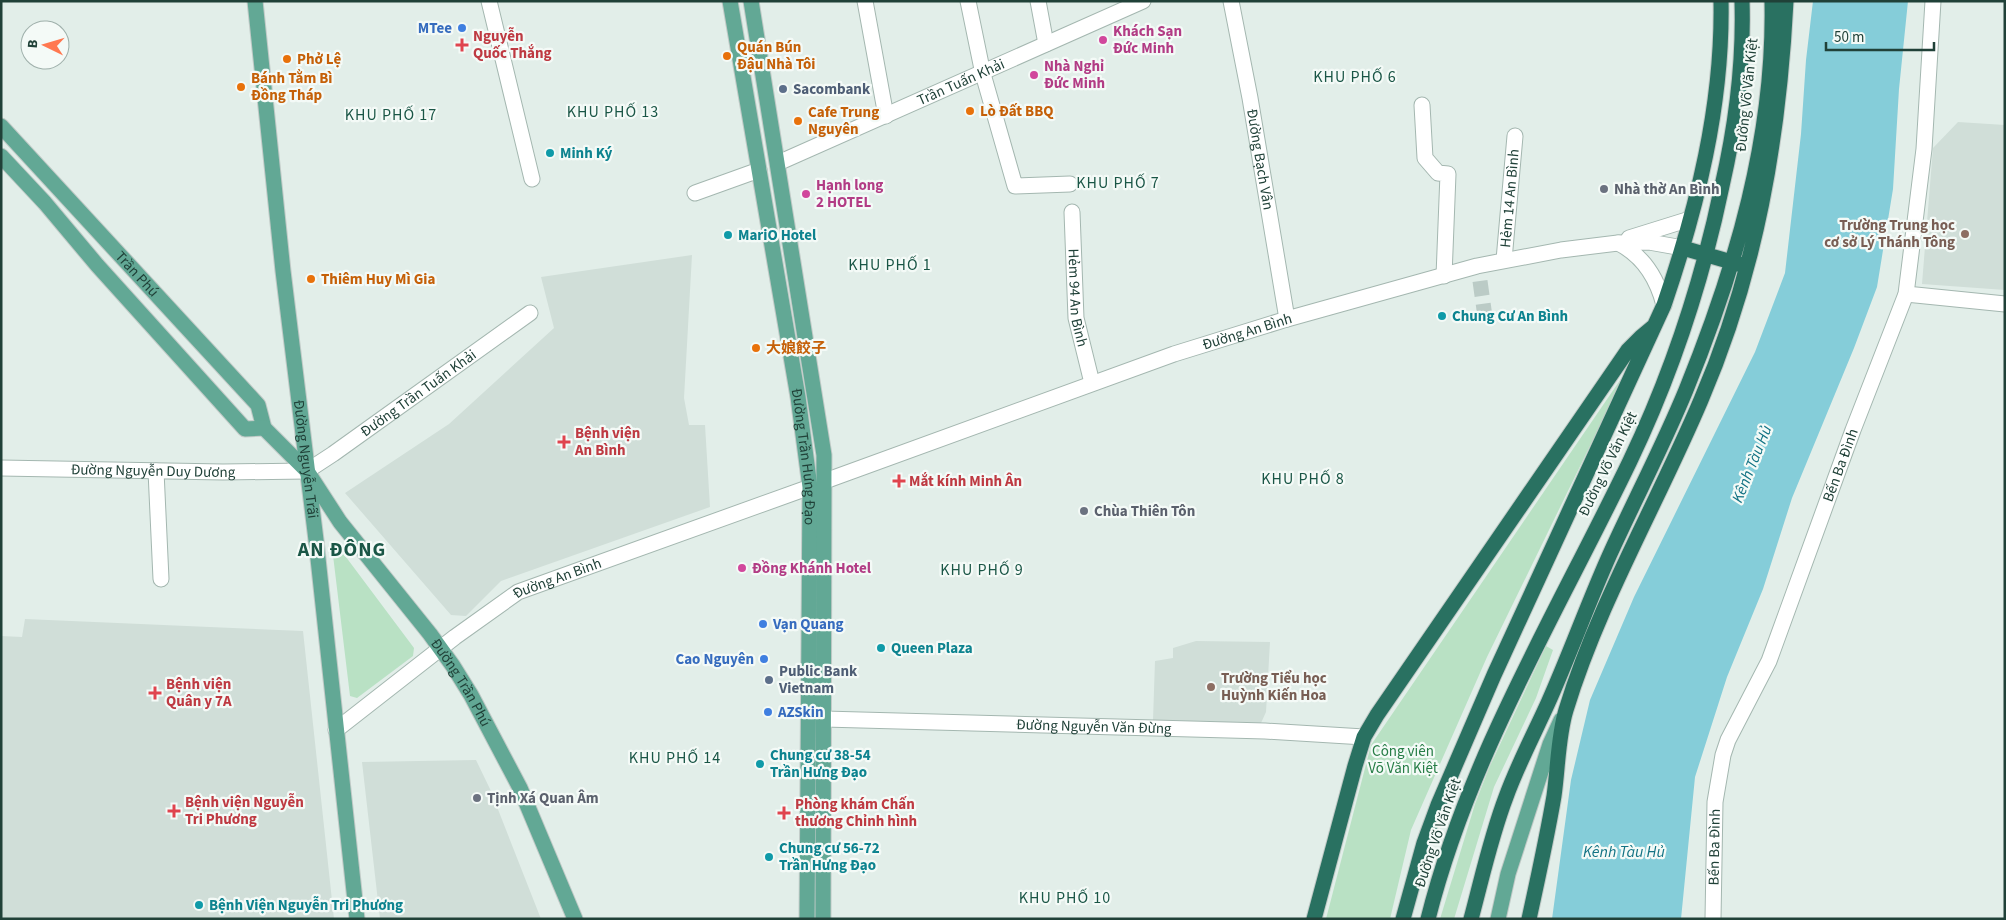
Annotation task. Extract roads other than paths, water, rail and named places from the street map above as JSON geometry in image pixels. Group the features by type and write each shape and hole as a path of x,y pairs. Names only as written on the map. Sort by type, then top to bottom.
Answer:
{"highway":[{"name":"Đường Võ Văn Kiệt","path":"1403,919 1424,843 1449,779 1494,675 1664,305 1683,248 1702,174 1721,49 1721,1"},
{"name":"Đường Võ Văn Kiệt","path":"1428,919 1438,878 1465,802 1485,754 1514,691 1630,460 1678,347 1707,255 1738,103 1742,69 1742,1"},
{"name":"Đường Võ Văn Kiệt","path":"1471,919 1491,841 1506,797 1548,704 1610,555 1686,390 1722,294 1750,196 1758,158 1771,55 1772,1"},
{"name":"Đường Võ Văn Kiệt","path":"1530,919 1554,795 1565,712 1596,628 1702,400 1748,267 1766,187 1778,108 1786,1"},
{"path":"1690,219 1705,217 1718,206"},
{"path":"1683,248 1748,267"},
{"name":"Đường Võ Văn Kiệt","path":"1314,919 1364,737 1377,715 1628,350 1656,325"},
{"path":"1596,628 1610,555"}],"main road":[{"name":"Đường Nguyễn Trãi","path":"255,1 283,271 357,919"},
{"name":"Đường Trần Hưng Đạo","path":"730,1 798,397 810,487 807,919"},
{"name":"Đường Trần Hưng Đạo","path":"751,1 824,455 826,481 823,919"},
{"name":"Trần Phú","path":"1,126 258,405 264,428 306,471"},
{"path":"2,156 18,143"},
{"name":"Trần Phú","path":"2,156 46,203 97,265 245,429 264,428"},
{"path":"759,170 778,162"},
{"name":"Đường Trần Phú","path":"306,471 340,522 440,648 471,695 504,756 534,821 575,919"},
{"path":"810,487 826,481"},
{"path":"1498,919 1508,874 1550,744 1565,712"},
{"path":"809,718 824,719"}],"street":[{"path":"488,1 532,179"},
{"path":"865,1 886,116"},
{"path":"968,1 983,74 1015,186 1070,184"},
{"path":"1038,1 1046,44"},
{"name":"Trần Tuấn Khải","path":"778,162 983,74 1143,1"},
{"name":"Đường Bạch Vân","path":"1231,1 1250,98 1287,319"},
{"name":"Bến Ba Đình","path":"1714,919 1715,802 1723,755 1728,740 1769,660 1852,430 1906,294 1924,149 1933,1"},
{"path":"1422,105 1425,158 1438,173 1448,174 1444,276"},
{"name":"Hẻm 14 An Bình","path":"1504,260 1515,136"},
{"path":"695,193 759,170"},
{"name":"Hẻm 94 An Bình","path":"1072,212 1076,318 1092,383"},
{"path":"1618,243 1690,219"},
{"name":"Đường An Bình","path":"826,481 1188,349 1287,319 1444,276 1504,260 1618,243 1649,242 1683,248"},
{"path":"1618,243 1633,252 1651,272 1660,289 1664,305"},
{"path":"1906,294 2005,304"},
{"name":"Đường Trần Tuấn Khải","path":"306,471 333,454 530,313"},
{"name":"Đường Nguyễn Duy Dương","path":"1,468 306,471"},
{"path":"156,471 161,579"},
{"name":"Đường An Bình","path":"336,730 440,648 500,603 518,592 810,487"},
{"name":"Đường Nguyễn Văn Đừng","path":"824,719 1265,731 1364,737"}],"water":[{"name":"Kênh Tàu Hủ","path":"1813,1 1908,1 1899,89 1893,189 1877,287 1792,498 1763,589 1727,677 1695,777 1681,919 1552,919 1571,780 1590,700 1634,597 1755,352 1785,273 1801,134 1806,60"}],"tunnel":[{"path":"1480,281 1486,324"}],"place":[{"name":"MTee","path":"462,28"},
{"name":"Khách Sạn Đức Minh","path":"1103,40"},
{"name":"Nguyễn Quốc Thắng","path":"462,45"},
{"name":"Quán Bún Đậu Nhà Tôi","path":"727,56"},
{"name":"Phở Lệ","path":"287,59"},
{"name":"Nhà Nghỉ Đức Minh","path":"1034,75"},
{"name":"Bánh Tằm Bì Đồng Tháp","path":"241,87"},
{"name":"Sacombank","path":"783,89"},
{"name":"Lò Đất BBQ","path":"970,111"},
{"name":"Cafe Trung Nguyên","path":"798,121"},
{"name":"Minh Ký","path":"550,153"},
{"name":"Nhà thờ An Bình","path":"1604,189"},
{"name":"Hạnh long 2 HOTEL","path":"806,194"},
{"name":"Trường Trung học cơ sở Lý Thánh Tông","path":"1965,234"},
{"name":"MariO Hotel","path":"728,235"},
{"name":"Thiêm Huy Mì Gia","path":"311,279"},
{"name":"Chung Cư An Bình","path":"1442,316"},
{"name":"大娘餃子","path":"756,348"},
{"name":"Bệnh viện An Bình","path":"564,442"},
{"name":"Mắt kính Minh Ân","path":"899,481"},
{"name":"Chùa Thiên Tôn","path":"1084,511"},
{"name":"Đồng Khánh Hotel","path":"742,568"},
{"name":"Vạn Quang","path":"763,624"},
{"name":"Queen Plaza","path":"881,648"},
{"name":"Cao Nguyên","path":"764,659"},
{"name":"Public Bank Vietnam","path":"769,680"},
{"name":"Trường Tiểu học Huỳnh Kiến Hoa","path":"1211,687"},
{"name":"Bệnh viện Quân y 7A","path":"155,693"},
{"name":"AZSkin","path":"768,712"},
{"name":"Chung cư 38-54 Trần Hưng Đạo","path":"760,764"},
{"name":"Tịnh Xá Quan Âm","path":"477,798"},
{"name":"Bệnh viện Nguyễn Tri Phương","path":"174,811"},
{"name":"Phòng khám Chấn thương Chỉnh hình","path":"784,813"},
{"name":"Chung cư 56-72 Trần Hưng Đạo","path":"769,857"},
{"name":"Bệnh Viện Nguyễn Tri Phương","path":"199,905"}],"district":[{"name":"KHU PHỐ 6","path":"1355,77"},
{"name":"KHU PHỐ 13","path":"613,112"},
{"name":"KHU PHỐ 17","path":"391,115"},
{"name":"KHU PHỐ 7","path":"1118,183"},
{"name":"KHU PHỐ 1","path":"890,265"},
{"name":"KHU PHỐ 8","path":"1303,479"},
{"name":"AN ĐÔNG","path":"342,550"},
{"name":"KHU PHỐ 9","path":"982,570"},
{"name":"KHU PHỐ 14","path":"675,758"},
{"name":"KHU PHỐ 10","path":"1065,898"}],"park label":[{"name":"Công viên Võ Văn Kiệt","path":"1403,760"}]}
